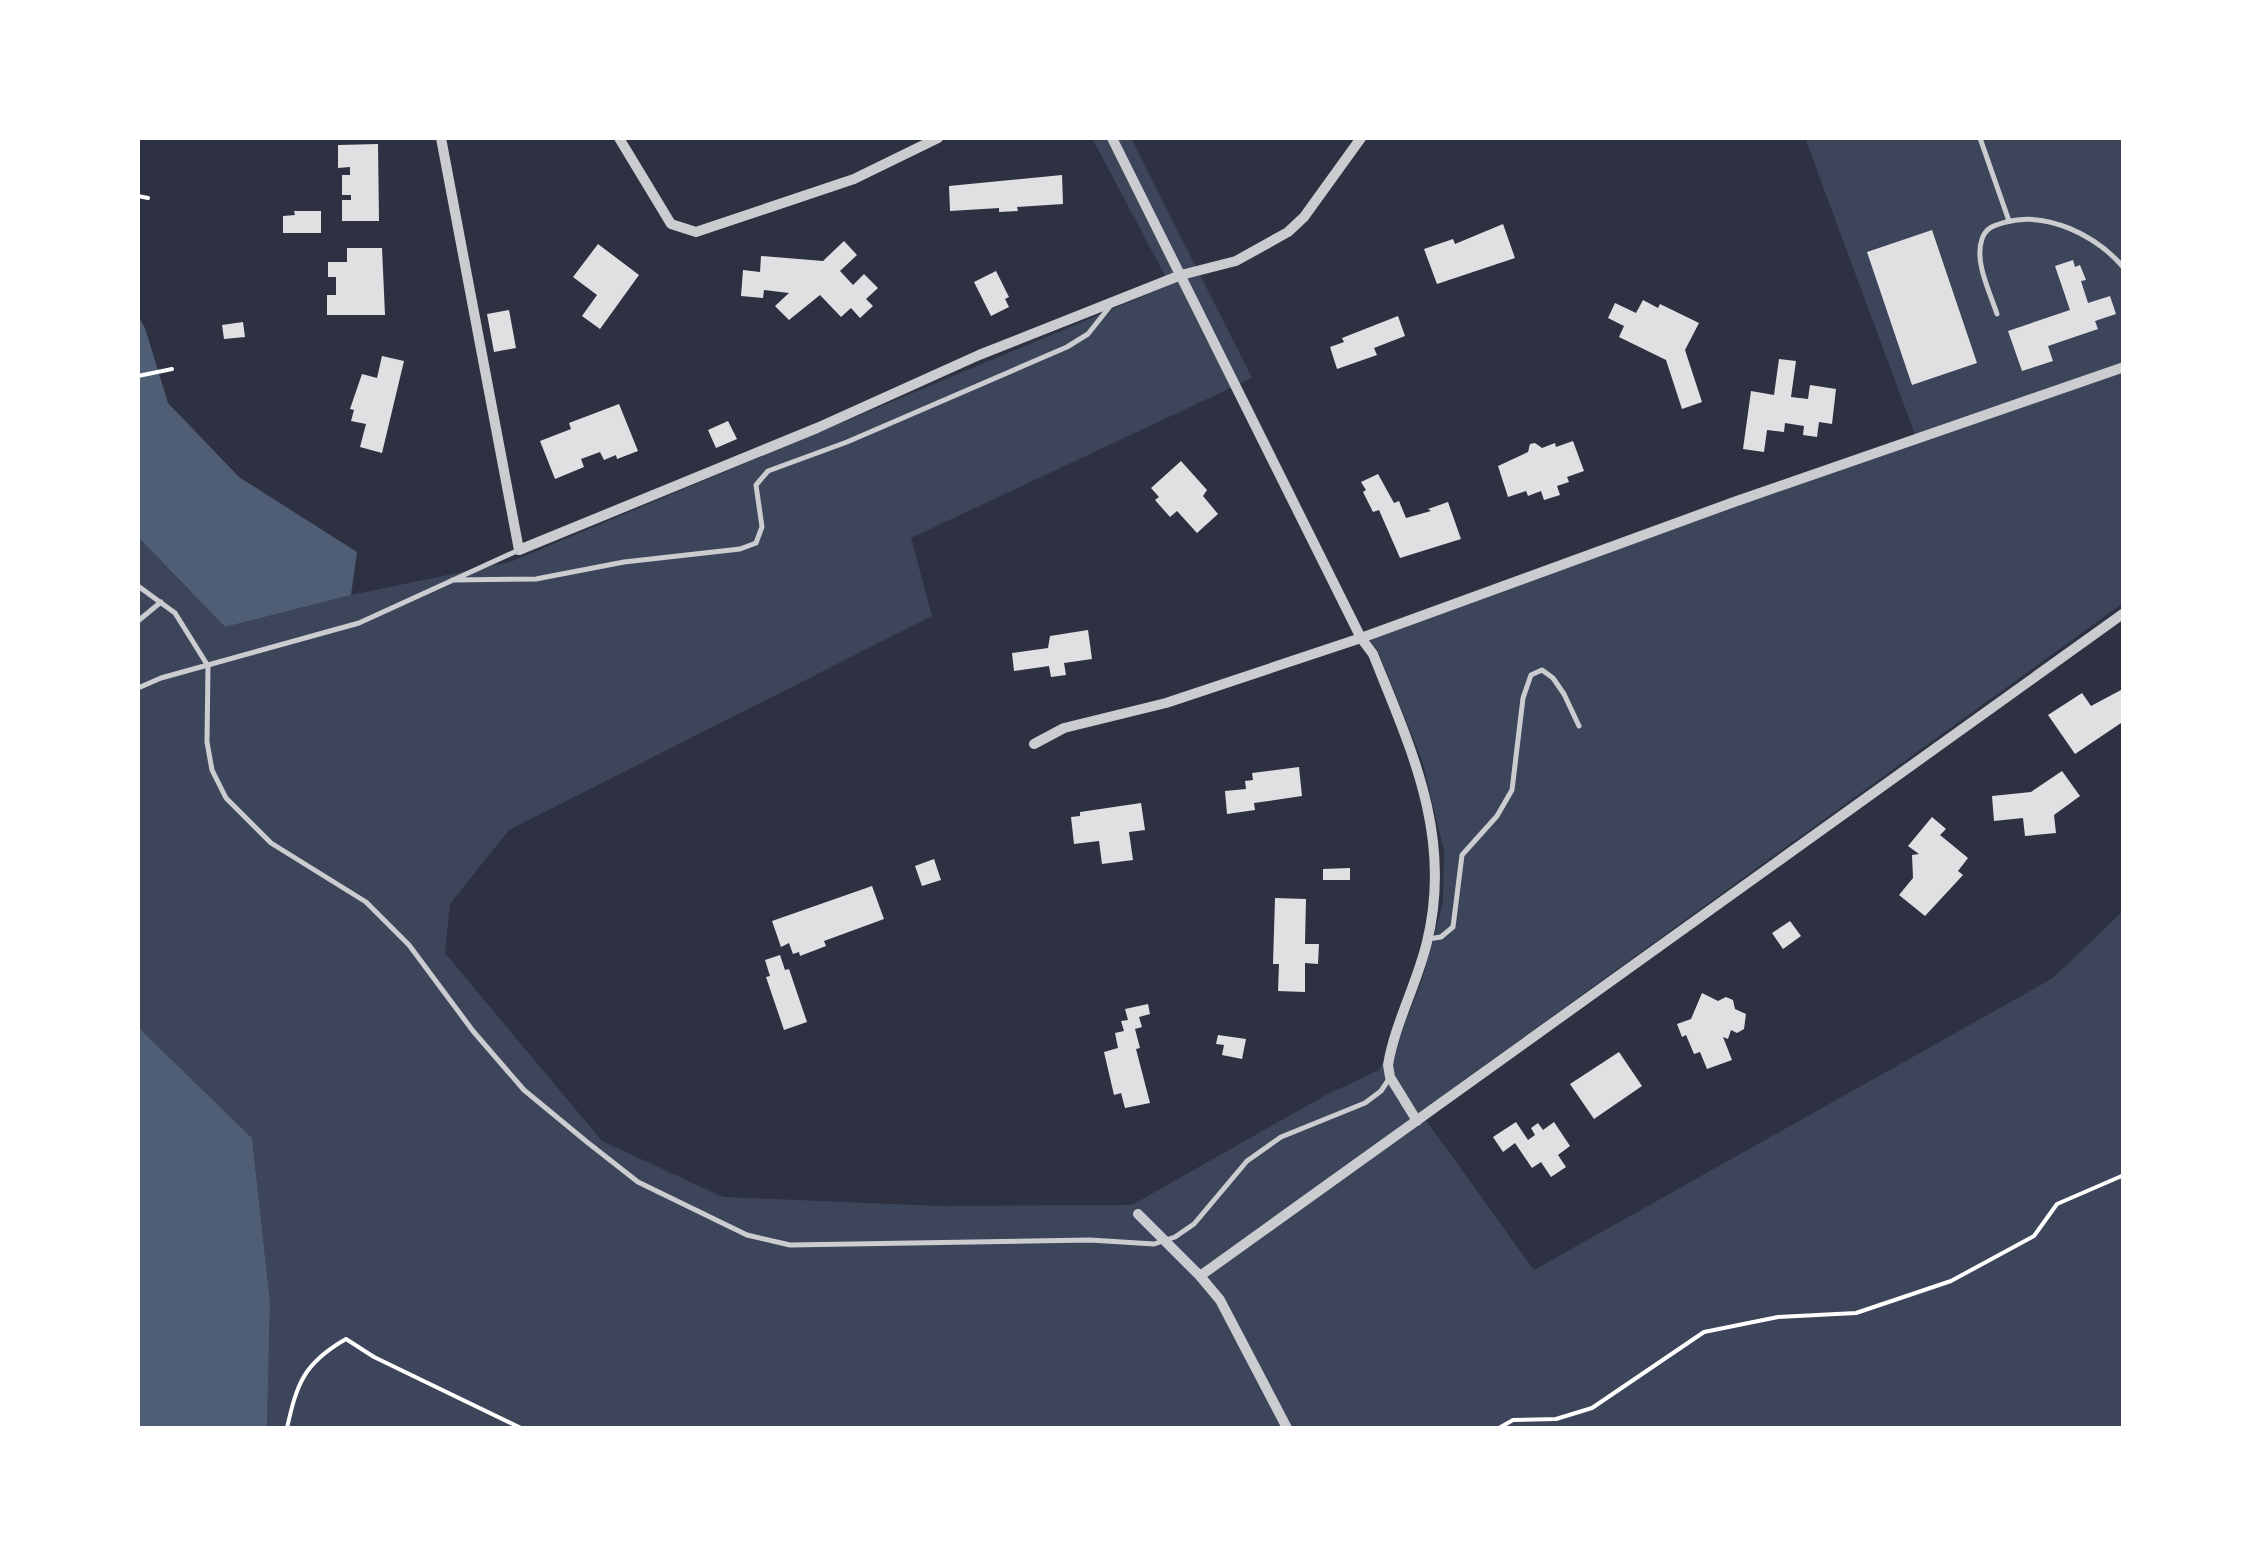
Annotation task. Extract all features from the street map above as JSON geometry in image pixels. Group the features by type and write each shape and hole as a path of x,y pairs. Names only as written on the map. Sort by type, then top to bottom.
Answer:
{"street":[{"path":"440,138 519,550 817,428 978,355 1181,275 1236,261 1288,232 1360,138"},
{"path":"618,138 672,224 696,232 854,178 938,138"},
{"path":"1112,138 1361,638 1373,654 1420,771 1435,850 1434,900 1428,939 1389,1060 1390,1077 1417,1122"},
{"path":"1034,744 1064,728 1166,703 1361,638 2124,366"},
{"path":"1200,1276 2124,613"},
{"path":"1138,1214 1220,1300 1287,1428"}],"lane":[{"path":"1980,138 2009,221"},
{"path":"1997,314 1980,262 1980,242 1986,230 2009,221 2020,218 2066,226 2104,247 2124,268"},
{"path":"452,580 536,579 624,562 740,549 756,543 762,527 756,485 768,471 847,442 1067,347 1088,334 1112,303"},
{"path":"138,688 359,623 519,550"},
{"path":"138,586 175,614 208,666 207,742 212,770 226,798 271,843 366,902 409,945 473,1031 524,1090 638,1182 747,1235 790,1244 1090,1240 1138,1244 1164,1240 1194,1224 1247,1161 1280,1137 1365,1103 1381,1091 1390,1077"},
{"path":"138,621 161,602"},
{"path":"1428,939 1441,937 1452,927 1462,855 1497,816 1512,790 1523,698 1531,675 1542,670 1553,678 1579,726"}],"path":[{"path":"138,196 148,198"},
{"path":"138,376 172,369"},
{"path":"1499,1428 1513,1420 1556,1419 1592,1408 1704,1332 1778,1317 1856,1312 1951,1280 2034,1236 2058,1204 2124,1174"},
{"path":"287,1428 296,1387 304,1372 346,1338 374,1357 520,1428"}],"shaded area":[{"path":"1092,138 1131,138 1252,378 911,538 932,616 509,830 450,904 445,953 602,1141 723,1197 940,1206 1132,1205 1324,1096 1379,1070 1403,1028 1422,980 1443,902 1444,851 1422,760 1378,651 1369,639 1917,440 1805,138 2123,138 2123,603 1420,1112 1534,1270 2053,978 2123,911 2123,1428 267,1428 270,1302 252,1138 138,1027 138,537 225,627 351,595 510,562 1170,285"},
{"path":"138,316 168,403 239,477 357,552 351,595 225,627 138,537"},
{"path":"138,1027 252,1138 270,1302 267,1428 138,1428"}],"building":[{"path":"378,144 379,221 342,221 342,200 351,200 351,195 342,195 342,175 350,175 350,167 338,168 338,145"},
{"path":"1062,175 1063,204 1017,207 1018,211 950,211 949,186"},
{"path":"294,211 321,211 321,233 283,233 283,216 295,215"},
{"path":"1503,224 1515,258 1437,284 1424,249 1453,239 1455,244"},
{"path":"1932,230 1977,363 1912,385 1867,252"},
{"path":"844,241 857,255 840,271 853,285 864,274 878,288 866,299 873,306 860,318 851,308 841,317 820,295 789,320 775,306 789,293 764,290 763,298 741,296 743,270 760,272 761,256 823,261"},
{"path":"598,244 639,275 600,329 582,316 597,295 573,277"},
{"path":"347,248 382,248 385,315 327,315 327,295 336,295 336,277 328,277 328,262 347,262"},
{"path":"2073,260 2075,267 2080,265 2086,280 2081,281 2088,303 2110,296 2116,314 2095,321 2098,329 2048,346 2053,361 2022,371 2008,331 2070,310 2055,266"},
{"path":"996,271 1009,297 1005,299 1009,307 991,316 974,282"},
{"path":"1643,300 1699,323 1685,350 1702,402 1682,409 1666,360 1619,337 1624,326 1608,318 1615,303 1636,313"},
{"path":"509,310 516,348 494,352 487,314"},
{"path":"1398,316 1405,336 1374,348 1377,355 1337,369 1330,347 1344,342 1342,338"},
{"path":"243,322 245,337 224,339 222,325"},
{"path":"382,356 404,361 382,453 360,447 366,424 351,421 354,410 350,409 362,374 377,378"},
{"path":"1779,359 1796,361 1791,397 1808,399 1810,385 1836,389 1832,424 1819,422 1817,437 1803,435 1804,426 1785,423 1784,432 1767,430 1764,452 1743,449 1751,391 1774,395"},
{"path":"619,404 638,451 604,460 600,452 581,459 584,467 555,479 540,441 571,429 569,423"},
{"path":"728,421 737,439 716,448 708,430"},
{"path":"1573,441 1584,471 1567,477 1569,482 1557,486 1560,495 1544,500 1541,491 1528,496 1526,491 1508,497 1498,466 1528,452 1530,444 1542,448"},
{"path":"1181,461 1207,490 1203,496 1218,514 1197,533 1177,511 1170,517 1155,500 1159,497 1151,488"},
{"path":"1378,474 1394,503 1399,501 1406,518 1448,502 1461,539 1400,558 1379,510 1373,512 1363,492 1366,490 1361,482"},
{"path":"1088,630 1092,659 1064,663 1066,675 1051,677 1049,666 1014,671 1012,653 1048,648 1050,636"},
{"path":"2121,690 2124,721 2075,754 2048,715 2082,693 2091,706"},
{"path":"1299,767 1302,796 1254,803 1255,810 1227,814 1225,791 1246,789 1245,781 1253,780 1252,773"},
{"path":"2062,771 2080,796 2054,815 2056,833 2025,836 2023,818 1994,821 1992,796 2031,792"},
{"path":"1141,803 1145,830 1129,832 1133,860 1102,864 1099,841 1074,844 1071,817 1080,816 1080,812"},
{"path":"1932,817 1946,829 1940,835 1968,858 1958,871 1963,875 1925,916 1899,895 1913,878 1912,855 1919,854 1908,846"},
{"path":"934,859 941,880 922,886 915,866"},
{"path":"1350,868 1350,880 1323,880 1323,869"},
{"path":"872,886 884,919 824,941 826,946 800,956 799,952 793,954 789,943 781,947 772,921"},
{"path":"1275,898 1306,899 1305,944 1319,944 1318,964 1305,963 1305,992 1278,991 1279,964 1273,964"},
{"path":"1790,921 1801,936 1783,949 1772,933"},
{"path":"780,955 785,970 789,969 807,1022 784,1030 766,977 770,976 765,960"},
{"path":"1702,993 1718,1001 1726,997 1733,1000 1735,1009 1746,1014 1744,1029 1737,1033 1731,1030 1728,1039 1723,1037 1732,1060 1707,1069 1700,1052 1694,1054 1677,1024 1691,1019"},
{"path":"1148,1004 1150,1014 1139,1017 1142,1027 1135,1029 1150,1103 1125,1108 1121,1093 1114,1095 1104,1052 1118,1048 1115,1033 1124,1031 1121,1021 1128,1020 1125,1009"},
{"path":"1218,1035 1246,1039 1242,1059 1222,1055 1224,1045 1216,1044"},
{"path":"1619,1052 1642,1086 1594,1119 1570,1084"},
{"path":"1516,1122 1528,1140 1535,1135 1531,1128 1538,1123 1543,1130 1554,1122 1570,1146 1558,1155 1566,1167 1551,1177 1541,1162 1532,1168 1515,1143 1503,1152 1493,1137"}]}
